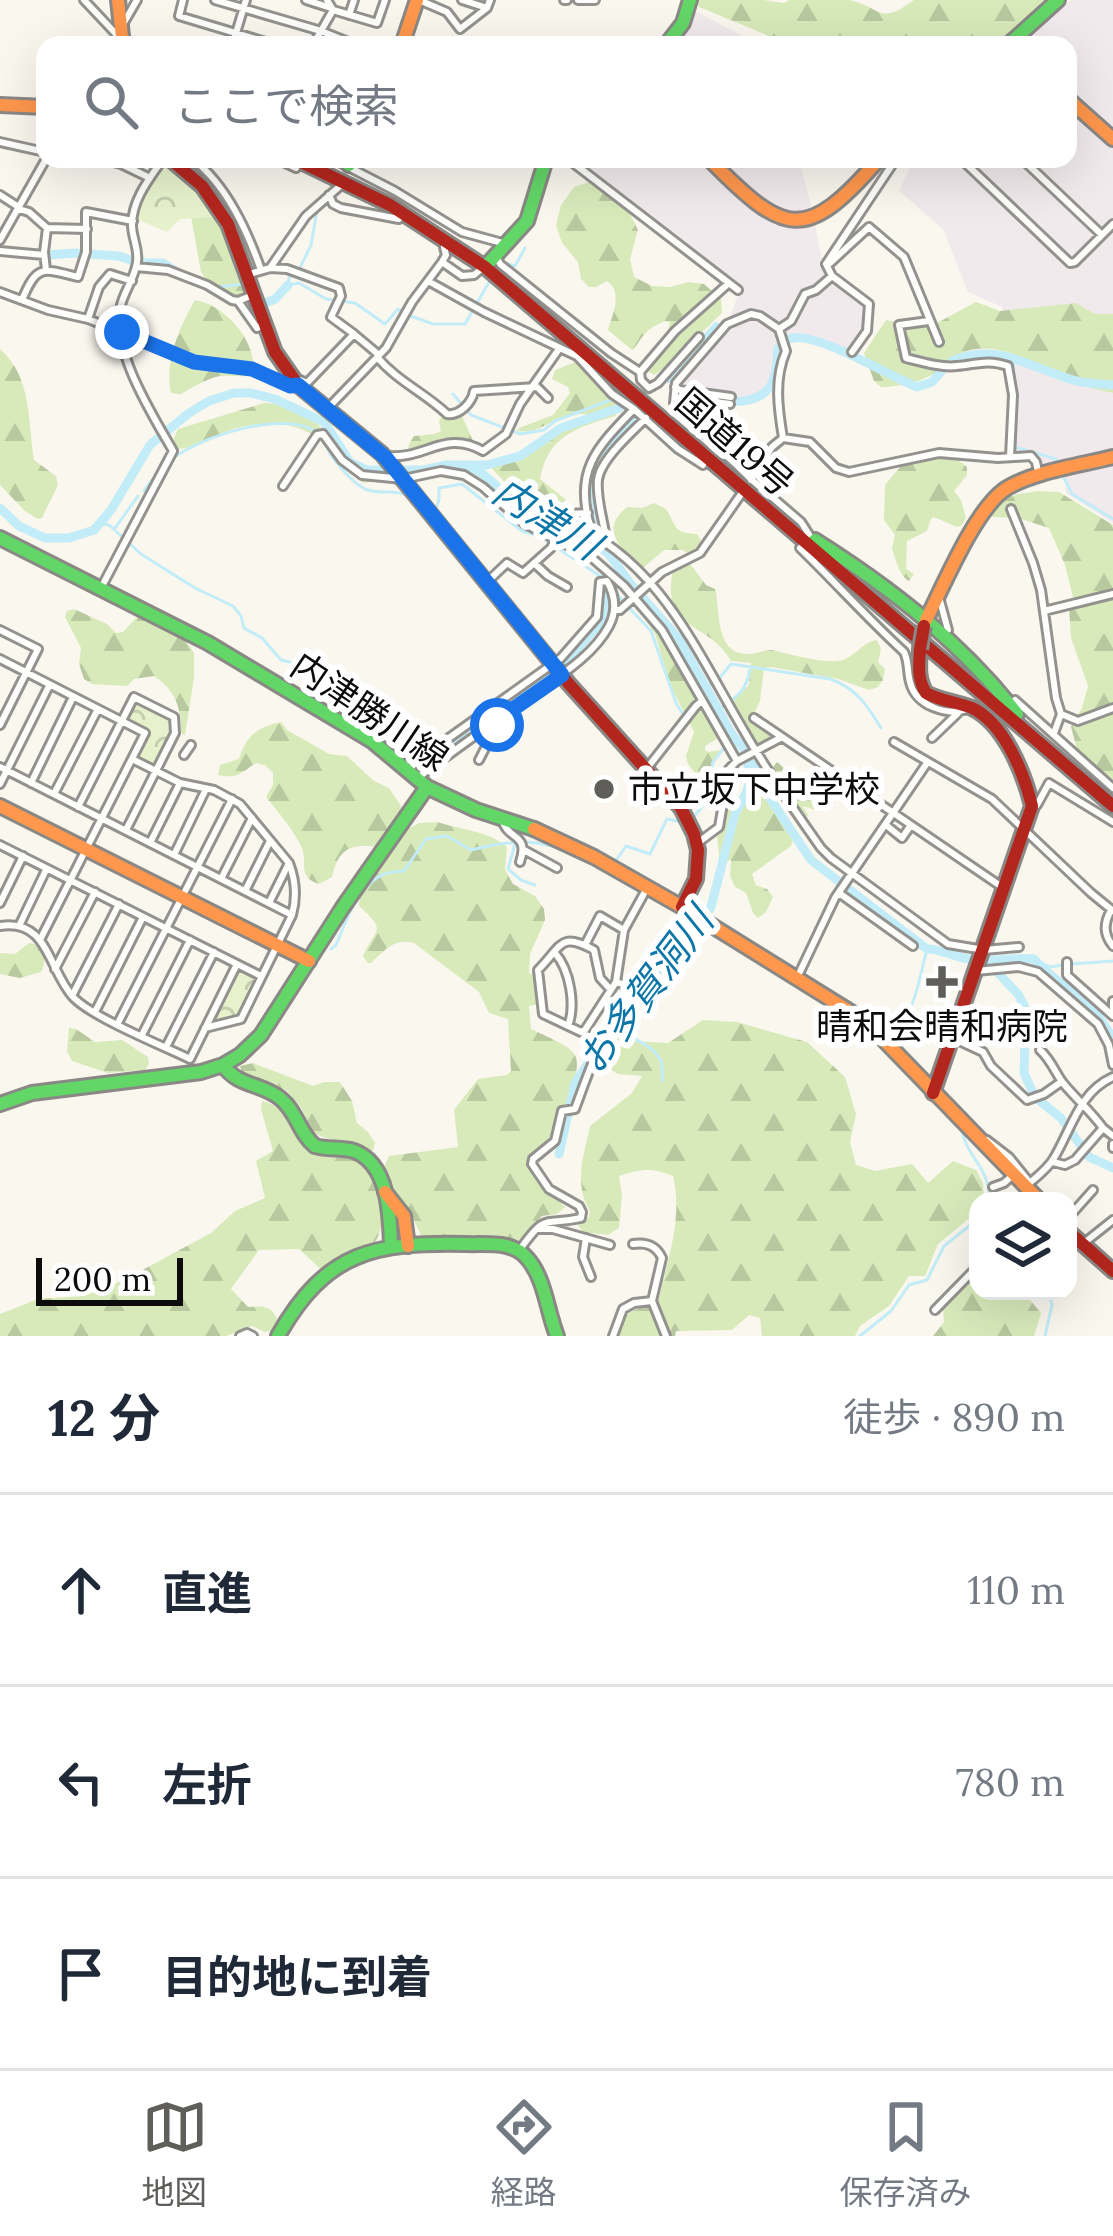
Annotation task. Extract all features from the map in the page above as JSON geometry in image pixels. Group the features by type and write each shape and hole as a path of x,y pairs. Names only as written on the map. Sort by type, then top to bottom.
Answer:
{"main road":[{"path":"118,0 120,36"},
{"path":"405,36 418,0"},
{"path":"673,36 690,0"},
{"path":"1018,36 1058,0"},
{"path":"0,104 36,106"},
{"path":"1077,107 1113,140"},
{"path":"178,168 202,186 228,224 246,275 244,299 264,325 275,352 313,398 385,458 558,669 681,808 696,844 696,879 682,907"},
{"name":"国道19号","path":"313,168 490,262 554,326 1113,797"},
{"name":"国道19号","path":"334,168 394,197 490,262 576,330 747,487"},
{"path":"490,262 532,210 544,168"},
{"path":"719,168 766,211 800,220 826,212 871,168"},
{"path":"934,1093 1032,806 1027,785 986,716 930,698 923,690 918,681 925,623 980,518 1007,488 1113,457"},
{"name":"内津勝川線","path":"0,538 227,655 371,741 418,779 566,843 797,978 867,1024 1033,1192"},
{"path":"808,540 847,559 925,623 1003,694 1017,719"},
{"path":"808,540 919,652 994,711 1017,719"},
{"path":"0,1104 32,1093 179,1076 223,1065 240,1055 261,1035 418,779"},
{"path":"0,806 308,962"},
{"path":"223,1065 245,1087 278,1097 315,1147 364,1155 376,1169 383,1190 391,1220 391,1246"},
{"path":"383,1190 408,1222 408,1246"},
{"path":"1077,1241 1113,1271"},
{"path":"278,1336 298,1304 357,1256 391,1246 505,1245 521,1248 532,1261 557,1336"}],"street":[{"path":"84,0 119,36"},
{"path":"120,36 137,0"},
{"path":"183,0 179,16 246,36"},
{"path":"215,0 244,4 327,36"},
{"path":"306,0 377,23 385,0"},
{"path":"349,15 354,0"},
{"path":"418,0 447,12 460,29 489,4"},
{"path":"447,12 452,0"},
{"path":"462,0 489,4"},
{"path":"578,0 596,0"},
{"path":"235,36 244,4"},
{"path":"319,36 330,6"},
{"path":"0,142 36,153"},
{"path":"0,240 39,168"},
{"path":"129,168 150,178"},
{"path":"100,589 173,451 139,389 122,332 121,306 138,256 133,220 136,204 158,168"},
{"path":"202,168 219,184 266,269"},
{"path":"300,168 388,209 446,248 442,262 412,302 394,337 327,409"},
{"path":"356,168 462,232 506,244"},
{"path":"580,168 738,290"},
{"path":"827,266 889,168"},
{"path":"970,168 1070,263 1113,224"},
{"path":"1031,168 1102,235"},
{"path":"266,269 306,216 340,184"},
{"path":"0,195 47,228 87,229"},
{"path":"329,195 341,208 399,219"},
{"path":"22,300 32,276 46,270 78,277 86,252 86,212 133,220"},
{"path":"827,266 869,227 904,257 939,341"},
{"path":"46,270 47,228"},
{"path":"0,251 44,255"},
{"path":"442,262 462,276 474,275 490,262"},
{"path":"827,266 832,276 869,304 867,332 852,352"},
{"path":"136,267 167,270 207,285 224,298 244,299"},
{"path":"246,275 286,269 339,288 331,317 447,414 458,412 473,391 534,387 548,398"},
{"path":"88,319 99,287 110,274 132,281"},
{"path":"779,329 791,321 805,294 832,276"},
{"path":"428,281 577,356"},
{"path":"699,337 654,386 641,380 640,372 675,331 729,284"},
{"path":"0,292 88,319 194,362 252,369 290,386 354,334"},
{"path":"672,403 675,387 727,324 755,314 779,329 786,351 776,394 783,438"},
{"path":"929,321 899,325 906,358 954,366 971,362 1008,366 1010,458"},
{"path":"554,326 557,338 678,449 747,487"},
{"path":"576,330 640,372"},
{"path":"385,458 461,441 483,452 506,434 520,404 559,349"},
{"path":"672,403 683,398 730,400 675,387"},
{"path":"672,403 904,652 918,698 935,708 965,710"},
{"path":"593,533 587,513 587,468 634,409"},
{"path":"606,540 599,474 647,417"},
{"path":"283,487 317,435 323,434 342,460 362,475 402,479 441,471 464,475 525,524 591,557 633,597 662,630 737,761"},
{"path":"615,610 673,565 700,553 772,447 783,438 810,442 836,468 849,472 939,453 1031,456 1039,476"},
{"path":"1011,509 1034,562 1044,610 1061,714 1054,733"},
{"path":"487,581 507,563 523,573 556,541 568,514 587,513"},
{"path":"566,520 606,540 650,581 821,848 941,941 984,950 1019,947"},
{"path":"535,562 567,587"},
{"path":"607,581 615,610 608,629 496,721 418,779 418,760 558,669 597,617 600,582 607,581"},
{"path":"938,593 953,639 1054,733 1113,797"},
{"path":"1044,610 1113,594"},
{"path":"0,630 38,649 0,725"},
{"path":"1,662 145,733 40,940"},
{"path":"0,784 3,769 50,685"},
{"path":"31,783 74,697"},
{"path":"78,807 134,698 174,717 175,733 126,830"},
{"path":"646,769 703,701"},
{"path":"1061,714 1078,721 1113,708"},
{"path":"54,794 98,709"},
{"path":"932,738 965,710"},
{"path":"754,718 1005,889"},
{"path":"479,760 496,721"},
{"path":"696,844 719,827 729,769 782,737"},
{"path":"894,742 992,799 1042,844 1112,910 1105,927 1113,946"},
{"path":"184,755 191,745"},
{"path":"132,759 180,783 232,799 289,863 295,884 292,915 241,1018 205,1028"},
{"path":"797,978 839,893 927,763"},
{"path":"3,769 292,915"},
{"path":"150,843 180,783"},
{"path":"1032,806 1049,783 1113,822"},
{"path":"173,855 206,789"},
{"path":"118,1024 232,799"},
{"path":"221,879 252,818"},
{"path":"502,819 524,850 557,868"},
{"path":"886,825 902,838 911,825"},
{"path":"245,892 270,841"},
{"path":"0,844 262,976"},
{"path":"520,862 524,850"},
{"path":"0,903 23,856"},
{"path":"269,904 289,863"},
{"path":"19,926 46,868"},
{"path":"645,994 613,986 600,978 594,950 574,939 566,940 538,970 543,1014 585,1030 613,986 624,930 647,888"},
{"path":"55,969 95,892"},
{"path":"839,893 914,946"},
{"path":"72,996 119,904"},
{"path":"94,1012 143,916"},
{"path":"585,945 601,916 624,930"},
{"path":"0,926 19,926 40,940 72,996 94,1012 190,1059 237,964"},
{"path":"142,1036 190,940"},
{"path":"166,1047 214,952"},
{"path":"555,953 564,963 573,1013 568,1026"},
{"path":"1067,962 1066,975 1113,1009"},
{"path":"976,971 1034,970 1083,1009 1105,1035 1113,1066"},
{"path":"521,1248 546,1220 581,1218 580,1206 548,1189 533,1159 555,1141 562,1111 575,1109 607,1037 620,1016 634,1007"},
{"path":"953,1038 983,1052 1027,1100 1061,1082"},
{"path":"1040,1050 1113,1143"},
{"path":"978,1139 995,1144 1028,1185 1053,1162 1083,1102 1097,1085 1113,1078"},
{"path":"1053,1162 1070,1164 1103,1128"},
{"path":"993,1186 1013,1174"},
{"path":"1077,1208 1093,1190"},
{"path":"1081,1245 1113,1220"},
{"path":"538,1229 610,1245"},
{"path":"586,1238 583,1257 590,1277"},
{"path":"633,1244 650,1245 662,1258 652,1301 667,1336"},
{"path":"935,1310 969,1275"},
{"path":"613,1336 623,1309 652,1301"},
{"path":"240,1336 254,1336"}],"shaded area":[{"path":"1071,0 1113,0 1113,452 1046,468 1031,453 1012,453 1013,386 1002,307 968,292 943,229 899,191 910,168 1077,168 1077,36 1025,36"},
{"path":"691,9 743,36 676,36"},
{"path":"582,168 801,168 823,264 829,275 868,306 866,331 850,354 807,337 784,339 770,383 752,398 685,390 677,385 726,327 740,290"},
{"path":"1113,464 1113,523 1066,493 1065,476"}],"green space":[{"path":"697,0 850,0 887,14 914,0 1052,0 1013,36 769,36 699,7"},
{"path":"160,168 172,168 202,193 217,214 180,219 167,232 136,219 141,197"},
{"path":"592,181 626,206 638,230 630,259 634,277 652,286 704,284 721,299 722,313 654,375 647,371 648,354 666,337 670,322 651,328 632,350 608,330 615,291 607,281 589,287 581,279 578,262 562,243 556,225 561,205 574,187"},
{"path":"190,211 215,212 250,300 245,303 210,285 201,272"},
{"path":"195,300 218,309 238,328 251,351 253,376 220,376 181,394 171,393 172,357"},
{"path":"976,302 1000,311 1076,303 1095,314 1113,314 1113,393 1080,385 995,349 962,353 931,376 902,385 881,387 874,381 864,353 886,320 937,323"},
{"path":"0,349 23,386 34,460 56,476 58,485 38,519 0,485"},
{"path":"587,363 620,394 622,403 615,416 566,436 550,452 540,479 565,499 565,512 556,522 491,467 492,460 528,455 562,429 590,419 590,415 579,414 517,431 553,415 570,393 552,379 555,370"},
{"path":"264,403 282,405 310,418 370,472 370,482 358,479 319,439 283,424 243,426 176,449 178,429"},
{"path":"446,410 462,416 473,441 459,438 408,453 414,436 441,431 439,421"},
{"path":"956,458 967,467 967,475 954,491 966,518 957,527 934,517 927,531 907,541 906,569 914,574 909,581 898,567 892,549 895,535 884,520 885,485 901,466"},
{"path":"1038,491 1059,492 1113,525 1113,781 1078,753 1071,727 1088,686 1071,638 1073,597 1049,528 1018,518 993,517 988,511 990,504"},
{"path":"654,503 666,509 679,530 697,534 701,541 698,552 664,550 643,568 617,540 614,525 627,507"},
{"path":"691,565 715,589 721,630 739,653 772,650 836,661 877,640 878,662 885,669 883,680 869,690 838,679 764,668 753,716 777,737 755,747 730,703 749,685 751,663 731,661 722,648 680,615 671,590 673,570"},
{"path":"640,608 659,630 720,737 705,750 720,750 709,774 727,804 742,806 751,784 759,782 793,840 752,874 756,885 773,897 758,918 746,893 735,887 731,860 720,862 717,836 724,809 688,764 694,732"},
{"path":"74,609 116,633 137,617 181,633 194,653 185,735 176,700 154,676 134,679 127,686 92,684 84,679 81,648 65,617"},
{"path":"134,701 171,718 172,734 156,766 138,759 149,731 127,719"},
{"path":"281,722 329,754 347,756 389,788 401,806 381,843 346,851 332,877 319,884 307,877 300,844 266,797 273,773 256,763 235,776 218,775 220,765 239,759 254,734"},
{"path":"777,762 789,772 789,783 796,790 822,792 819,811 802,806 808,814 806,821 771,770"},
{"path":"438,822 483,834 507,847 505,870 513,884 535,896 544,909 545,920 530,954 529,973 536,976 539,1004 529,1006 531,1029 569,1049 577,1062 554,1133 529,1159 538,1182 565,1207 557,1214 542,1216 519,1240 421,1235 383,1170 389,1156 458,1147 454,1110 478,1079 511,1071 508,1019 489,1013 479,992 414,943 395,944 371,963 363,956 377,930 359,906 360,894 408,829"},
{"path":"29,943 43,954 41,972 20,978 0,974 0,953 15,954"},
{"path":"240,968 258,979 239,1016 214,1026 210,1023"},
{"path":"703,1020 737,1022 807,1042 845,1077 856,1114 850,1142 856,1165 875,1171 912,1164 928,1183 953,1161 976,1170 984,1192 969,1192 969,1218 938,1244 925,1276 909,1276 889,1306 860,1326 855,1336 762,1336 760,1318 749,1315 732,1330 615,1336 626,1314 659,1299 673,1238 676,1192 673,1176 658,1171 619,1176 619,1228 608,1235 583,1232 578,1225 590,1211 582,1190 583,1159 590,1126 632,1093 642,1076 618,1074 605,1066 606,1047 617,1034 631,1041 668,1043"},
{"path":"69,1028 95,1042 122,1040 148,1057 149,1064 145,1070 108,1073 72,1061 67,1051"},
{"path":"253,1063 313,1086 340,1082 352,1101 357,1123 375,1143 373,1151 310,1130 302,1109 287,1091 243,1076 240,1066"},
{"path":"262,1101 278,1108 306,1148 354,1157 368,1168 382,1212 375,1242 324,1272 299,1249 259,1250 231,1289 248,1307 272,1311 277,1319 274,1330 252,1326 226,1336 0,1336 0,1314 38,1299 84,1296 124,1280 211,1233 235,1211 265,1198 256,1161 273,1151"},
{"path":"969,1282 969,1300 1030,1300 1041,1313 1034,1336 933,1336 944,1322 943,1308"}],"waterway":[{"path":"320,199 326,194"},
{"path":"299,270 311,245 317,211"},
{"path":"504,263 515,266 525,248"},
{"path":"48,255 119,256 139,263 163,263 177,272"},
{"path":"290,273 288,285 299,283 326,299 355,303 385,324 398,309 402,312"},
{"path":"476,305 489,282"},
{"path":"218,287 244,284"},
{"path":"260,305 275,299 288,285"},
{"path":"408,315 433,324 465,324 473,310"},
{"path":"669,380 716,325"},
{"path":"677,394 732,401 758,397 774,378 778,349 793,338 820,342 917,387 932,382 944,368"},
{"path":"952,361 999,355 1078,381 1113,385"},
{"path":"1013,360 1015,389"},
{"name":"内津川","path":"0,508 19,526 45,538 69,538 94,530 150,445 189,413 234,393 275,399 324,422 350,462 367,470 487,465 520,456 561,428 619,408"},
{"path":"453,394 471,415 520,434 544,430 555,421 613,399"},
{"path":"1016,405 1015,447 1056,459 1058,465"},
{"path":"597,530 592,472 637,416"},
{"path":"172,459 221,435 284,423 319,434 338,464 360,486 411,496"},
{"path":"144,491 164,464"},
{"name":"内津川","path":"467,465 528,514 579,534 608,553 679,639 733,736 760,768 765,791 811,860 927,949 975,960 1034,959 1086,1004 1113,1040"},
{"path":"1062,474 1072,494 1113,519"},
{"path":"435,511 439,488 462,484 522,531 539,536 611,579 619,597 651,631 686,719"},
{"path":"115,528 138,496"},
{"path":"100,523 195,588 233,606 244,628 262,638 281,660 336,679 330,696 376,720 406,729"},
{"path":"416,771 568,662 602,623 607,604 604,584"},
{"path":"706,687 731,664 830,679 860,698 881,728"},
{"path":"718,710 740,692 750,667"},
{"path":"691,820 706,802 713,762 733,736"},
{"name":"お多賀洞川","path":"609,1029 618,1014 649,986 664,962 688,945 711,907 735,814 747,791 752,758"},
{"path":"613,865 626,846 650,854 667,819 682,822"},
{"path":"331,949 367,886 384,874 404,871 426,839 447,836 471,850 535,843 596,864"},
{"path":"515,844 508,869 535,885"},
{"path":"917,1066 891,1037 911,1007 927,949"},
{"path":"1034,959 1050,967 1063,965"},
{"path":"995,960 998,973 1026,1009 1024,1073 1035,1097 1061,1118 1089,1157 1113,1168"},
{"path":"1071,964 1113,961"},
{"path":"623,1010 626,1030 660,1059 663,1081"},
{"name":"お多賀洞川","path":"559,1154 575,1083 595,1053"},
{"path":"962,1130 989,1192"},
{"path":"860,1336 891,1311 909,1285 927,1280 944,1246 969,1226"},
{"path":"1045,1336 1051,1300"}],"traffic: fast":[{"path":"673,36 690,0"},
{"path":"1018,36 1058,0"},
{"path":"485,267 527,221 543,168"},
{"path":"0,538 208,643 372,741 427,787 534,829"},
{"path":"815,540 924,618 1017,714"},
{"path":"0,1104 32,1093 201,1072 240,1055 261,1035 427,787"},
{"path":"223,1065 236,1077 281,1099 315,1146 354,1151 366,1158 385,1192 391,1246"},
{"path":"278,1336 315,1285 335,1269 379,1250 434,1244 498,1245 521,1252 538,1275 557,1336"}],"traffic: slow":[{"path":"118,0 122,36"},
{"path":"405,36 417,0"},
{"path":"0,105 36,107"},
{"path":"1077,107 1113,139"},
{"path":"718,168 757,203 795,220 832,206 871,168"},
{"path":"926,620 971,532 1004,490 1042,474 1113,457"},
{"path":"0,806 309,961"},
{"path":"534,829 682,907 854,1014 1031,1192"},
{"path":"385,1192 404,1216 408,1246"}],"traffic: jam":[{"path":"181,168 202,186 228,224 275,352 298,385 382,454 569,684 681,808 698,850 696,879 682,907"},
{"path":"314,168 390,205 485,267 1113,806"},
{"path":"920,649 924,626"},
{"path":"920,649 920,677 926,693 972,708 994,725 1018,764 1032,806 933,1093"},
{"path":"1077,1239 1113,1271"}],"place":[{"name":"市立坂下中学校","path":"604,789"},
{"name":"晴和会晴和病院","path":"942,982"}],"route":[{"path":"122,332 194,362 252,369 298,385 382,454 562,675 496,721 497,725"}]}
